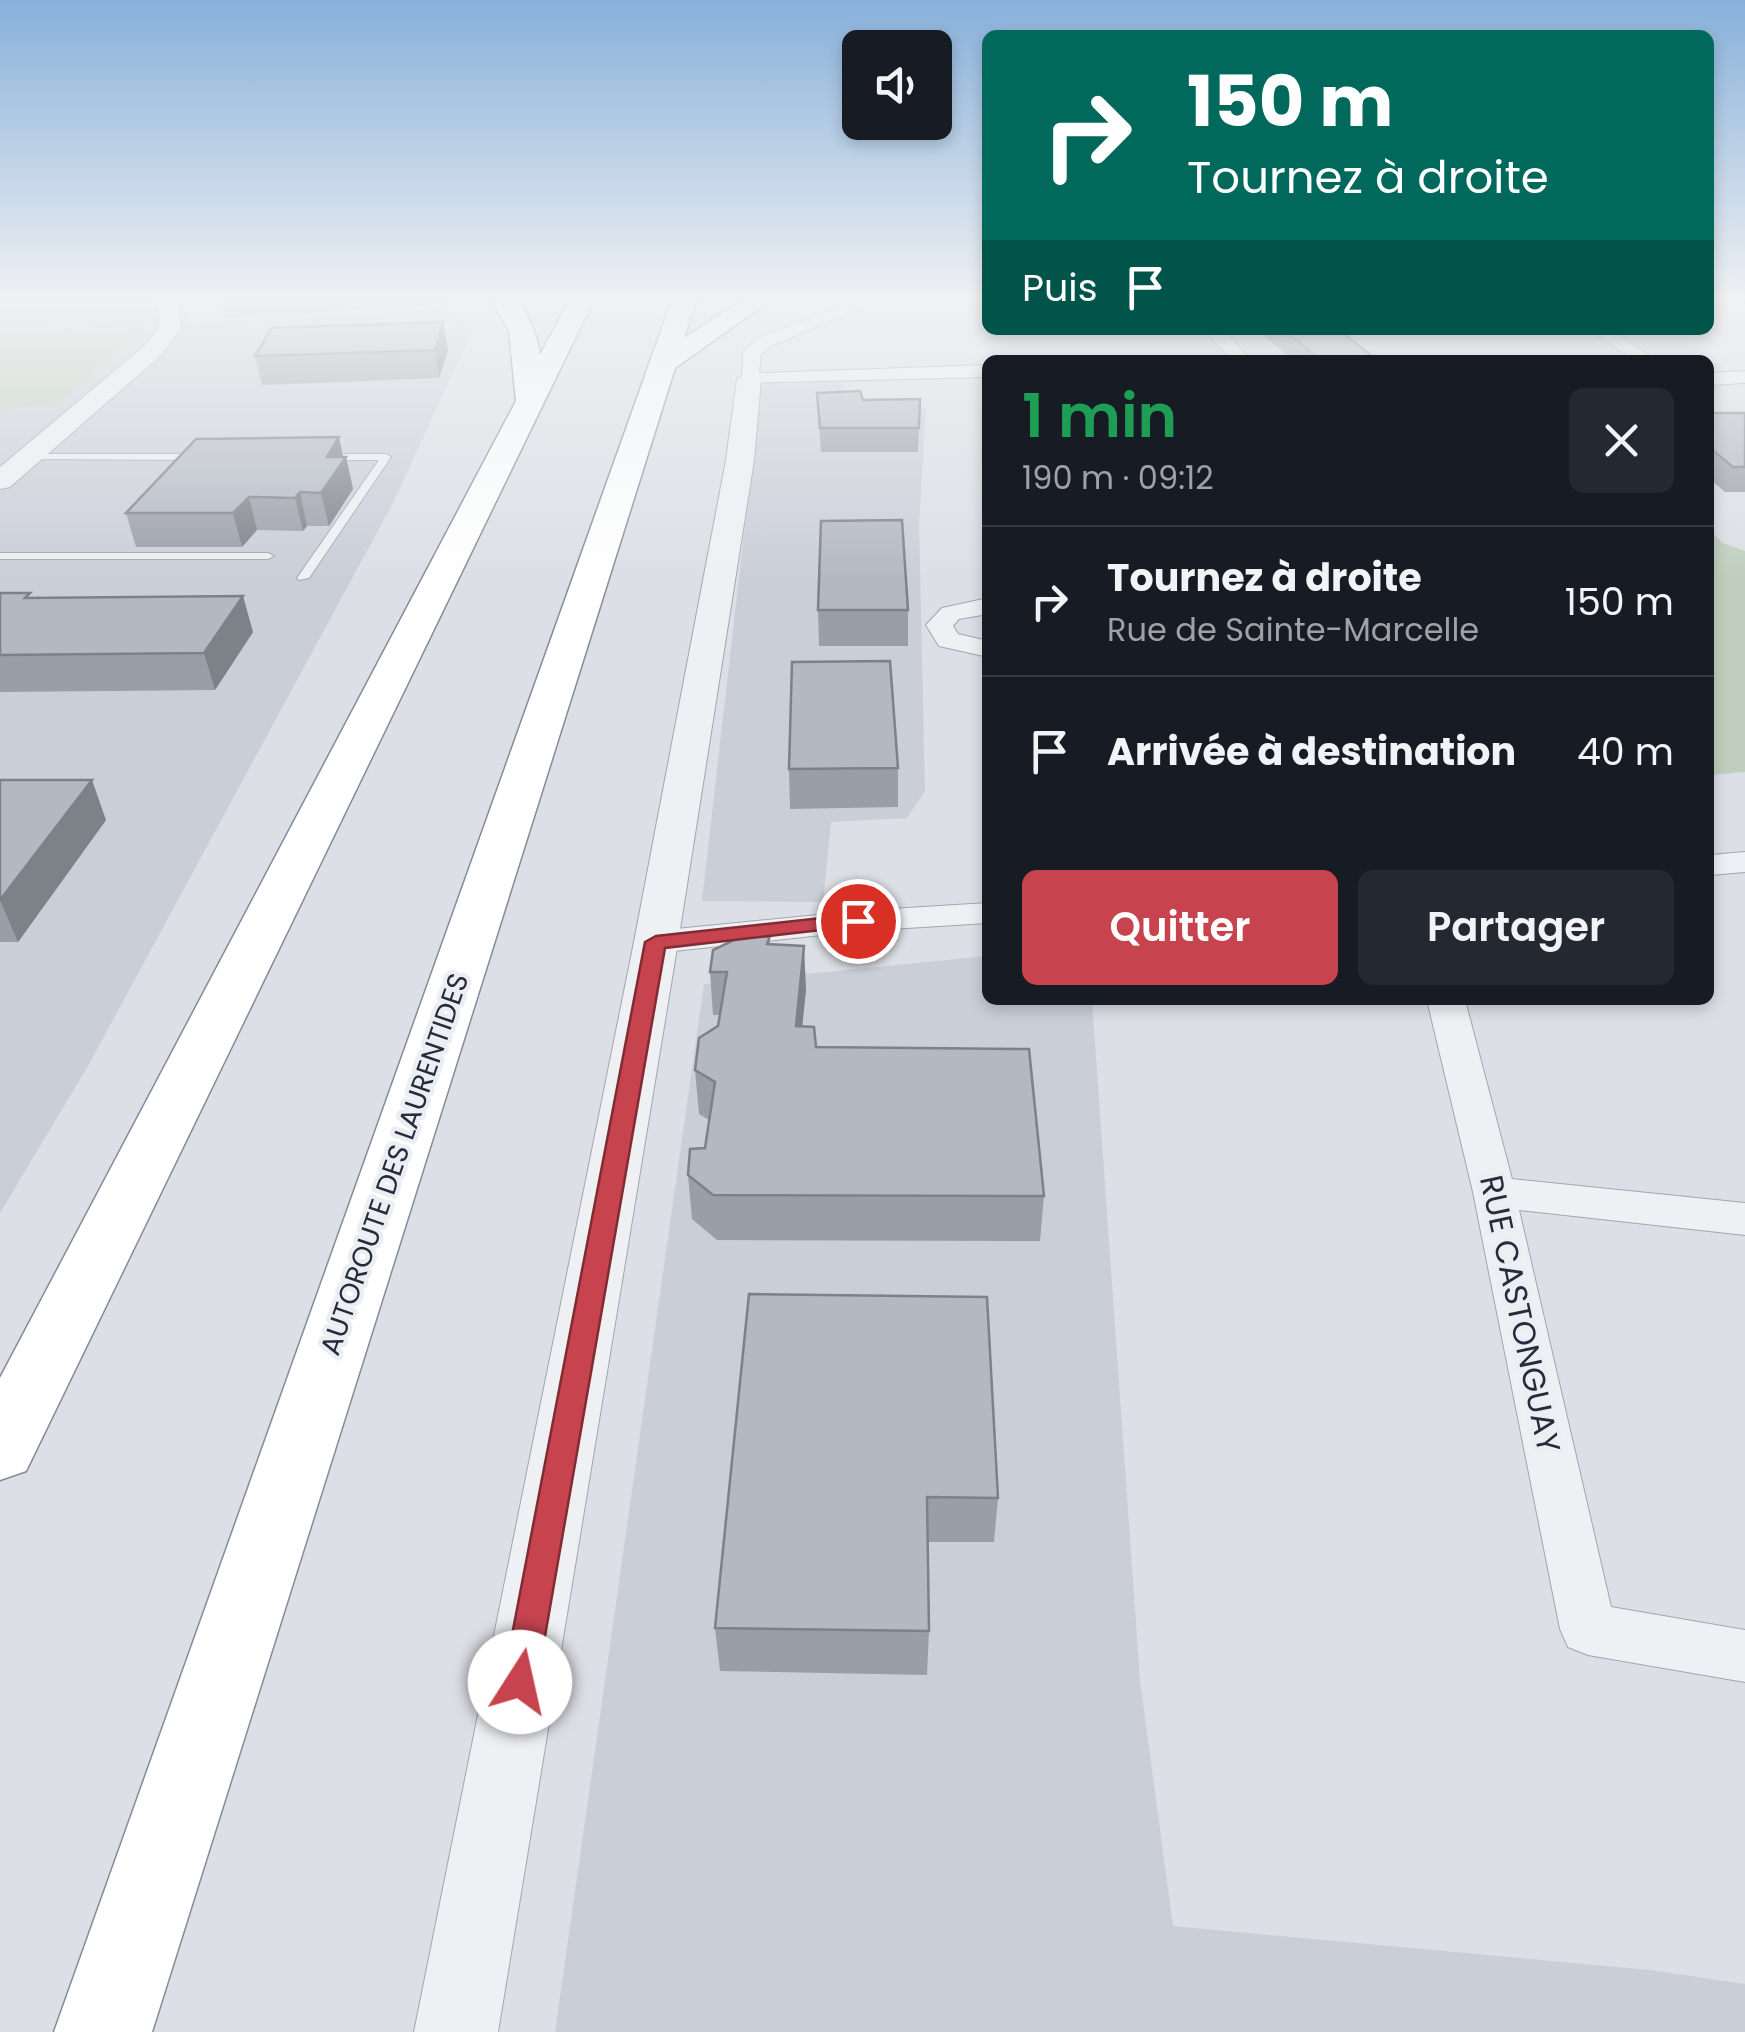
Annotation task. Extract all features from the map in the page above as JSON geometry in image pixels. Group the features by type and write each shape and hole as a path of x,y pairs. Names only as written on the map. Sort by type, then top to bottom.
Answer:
{"highway":[{"path":"529,392 530,400"},
{"path":"0,1449 534,392"},
{"name":"AUTOROUTE DES LAURENTIDES","path":"102,2032 652,392"}],"street":[{"path":"0,482 104,392"},
{"path":"456,2032 656,942 740,460 747,392"},
{"path":"982,607 951,612 939,625 948,640 982,648"},
{"path":"1714,865 1745,862"},
{"path":"656,942 982,912"},
{"name":"RUE CASTONGUAY","path":"1447,1005 1494,1192 1588,1628 1745,1656"},
{"path":"1494,1192 1745,1219"}],"lane":[{"path":"29,456 211,457"},
{"path":"303,578 386,457 308,457"},
{"path":"0,556 268,556"}],"shaded area":[{"path":"0,392 444,392 394,501 88,1066 0,1213"},
{"path":"760,392 844,392 850,408 926,408 919,524 925,791 907,818 831,822 823,902 702,901"},
{"path":"982,956 982,1005 1092,1005 1140,1680 1173,1926 1650,1970 1745,1984 1745,2032 555,2032 704,984"}],"green space":[{"path":"0,392 73,392 60,404 0,409"},
{"path":"1714,534 1723,543 1745,551 1745,772 1714,775"}],"building":[{"path":"860,392 863,400 920,399 919,428 820,428 817,393"},
{"path":"1714,413 1745,413 1745,467 1733,467 1714,451"},
{"path":"339,437 327,457 346,457 321,493 300,492 295,498 249,497 233,513 126,513 196,439"},
{"path":"902,520 908,610 818,610 821,521"},
{"path":"0,593 30,593 25,598 243,596 204,653 0,655"},
{"path":"890,661 898,768 789,769 792,662"},
{"path":"0,780 92,780 0,900"},
{"path":"770,936 767,944 804,946 796,1026 814,1027 816,1047 1029,1049 1044,1196 713,1195 688,1175 690,1149 705,1148 715,1082 695,1070 699,1038 718,1026 727,972 710,972 713,950 740,937"},
{"path":"749,1294 987,1297 998,1498 927,1497 929,1631 715,1628"}],"route":[{"path":"520,1682 656,942 858,921"}]}
